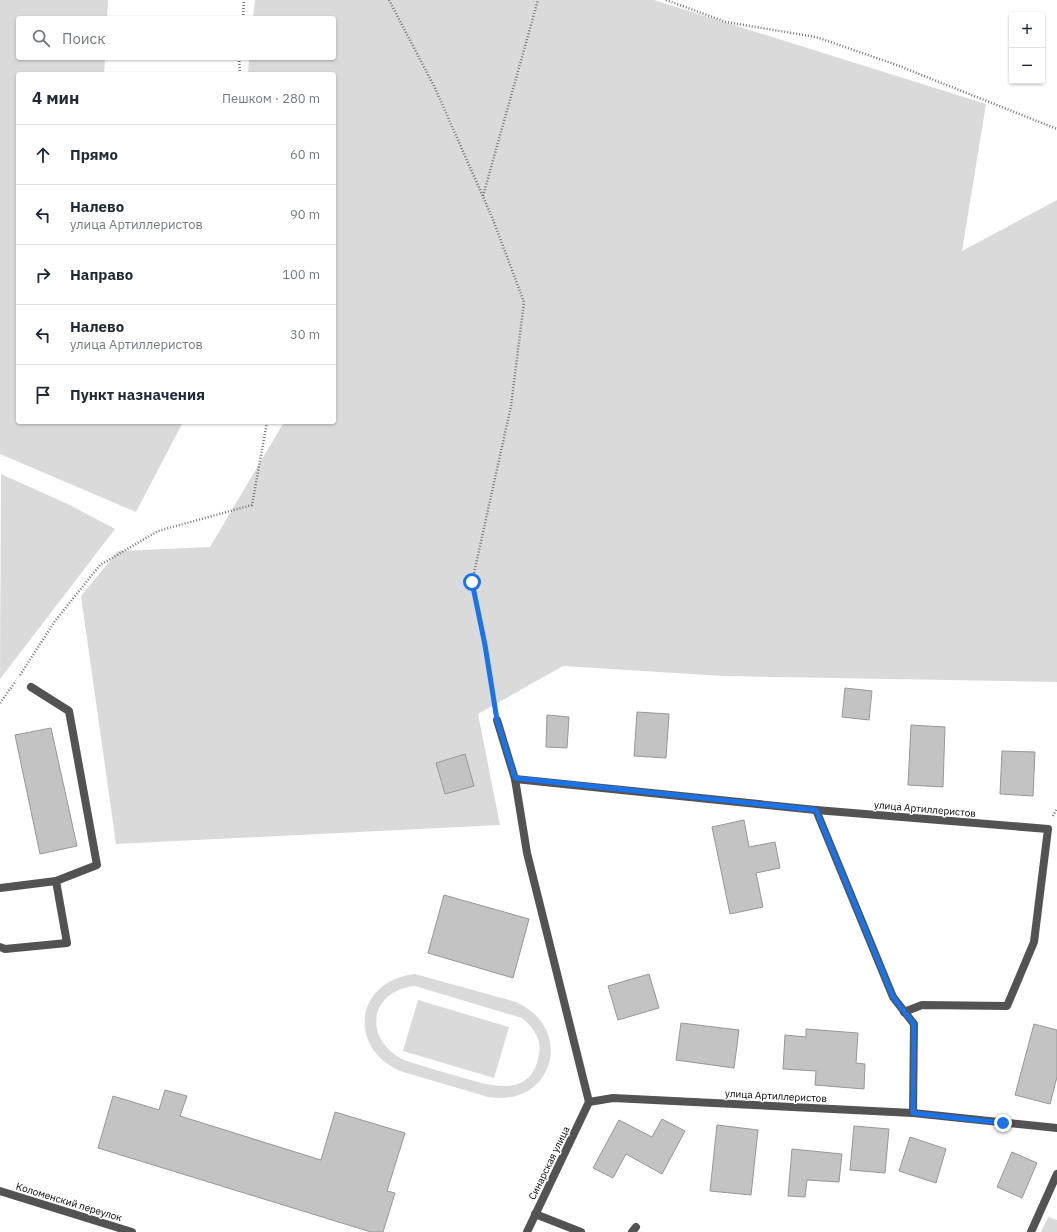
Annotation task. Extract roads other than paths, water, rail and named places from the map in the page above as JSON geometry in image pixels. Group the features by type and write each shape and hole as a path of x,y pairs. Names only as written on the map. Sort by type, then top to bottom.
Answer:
{"street":[{"path":"0,888 56,881 97,865 68,711 32,687"},
{"path":"497,720 515,778 527,853 589,1102"},
{"name":"улица Артиллеристов","path":"515,778 816,810 1048,828 1034,942 1007,1006 922,1005 904,1012"},
{"path":"816,810 893,997 914,1024 913,1113"},
{"path":"0,947 5,949 68,943 56,881"},
{"name":"улица Артиллеристов","path":"589,1102 613,1098 913,1113 1057,1128"},
{"name":"Синарская улица","path":"527,1232 589,1102"},
{"path":"1031,1232 1057,1174"},
{"name":"Коломенский переулок","path":"0,1190 132,1232"},
{"path":"536,1214 581,1232"}]}
